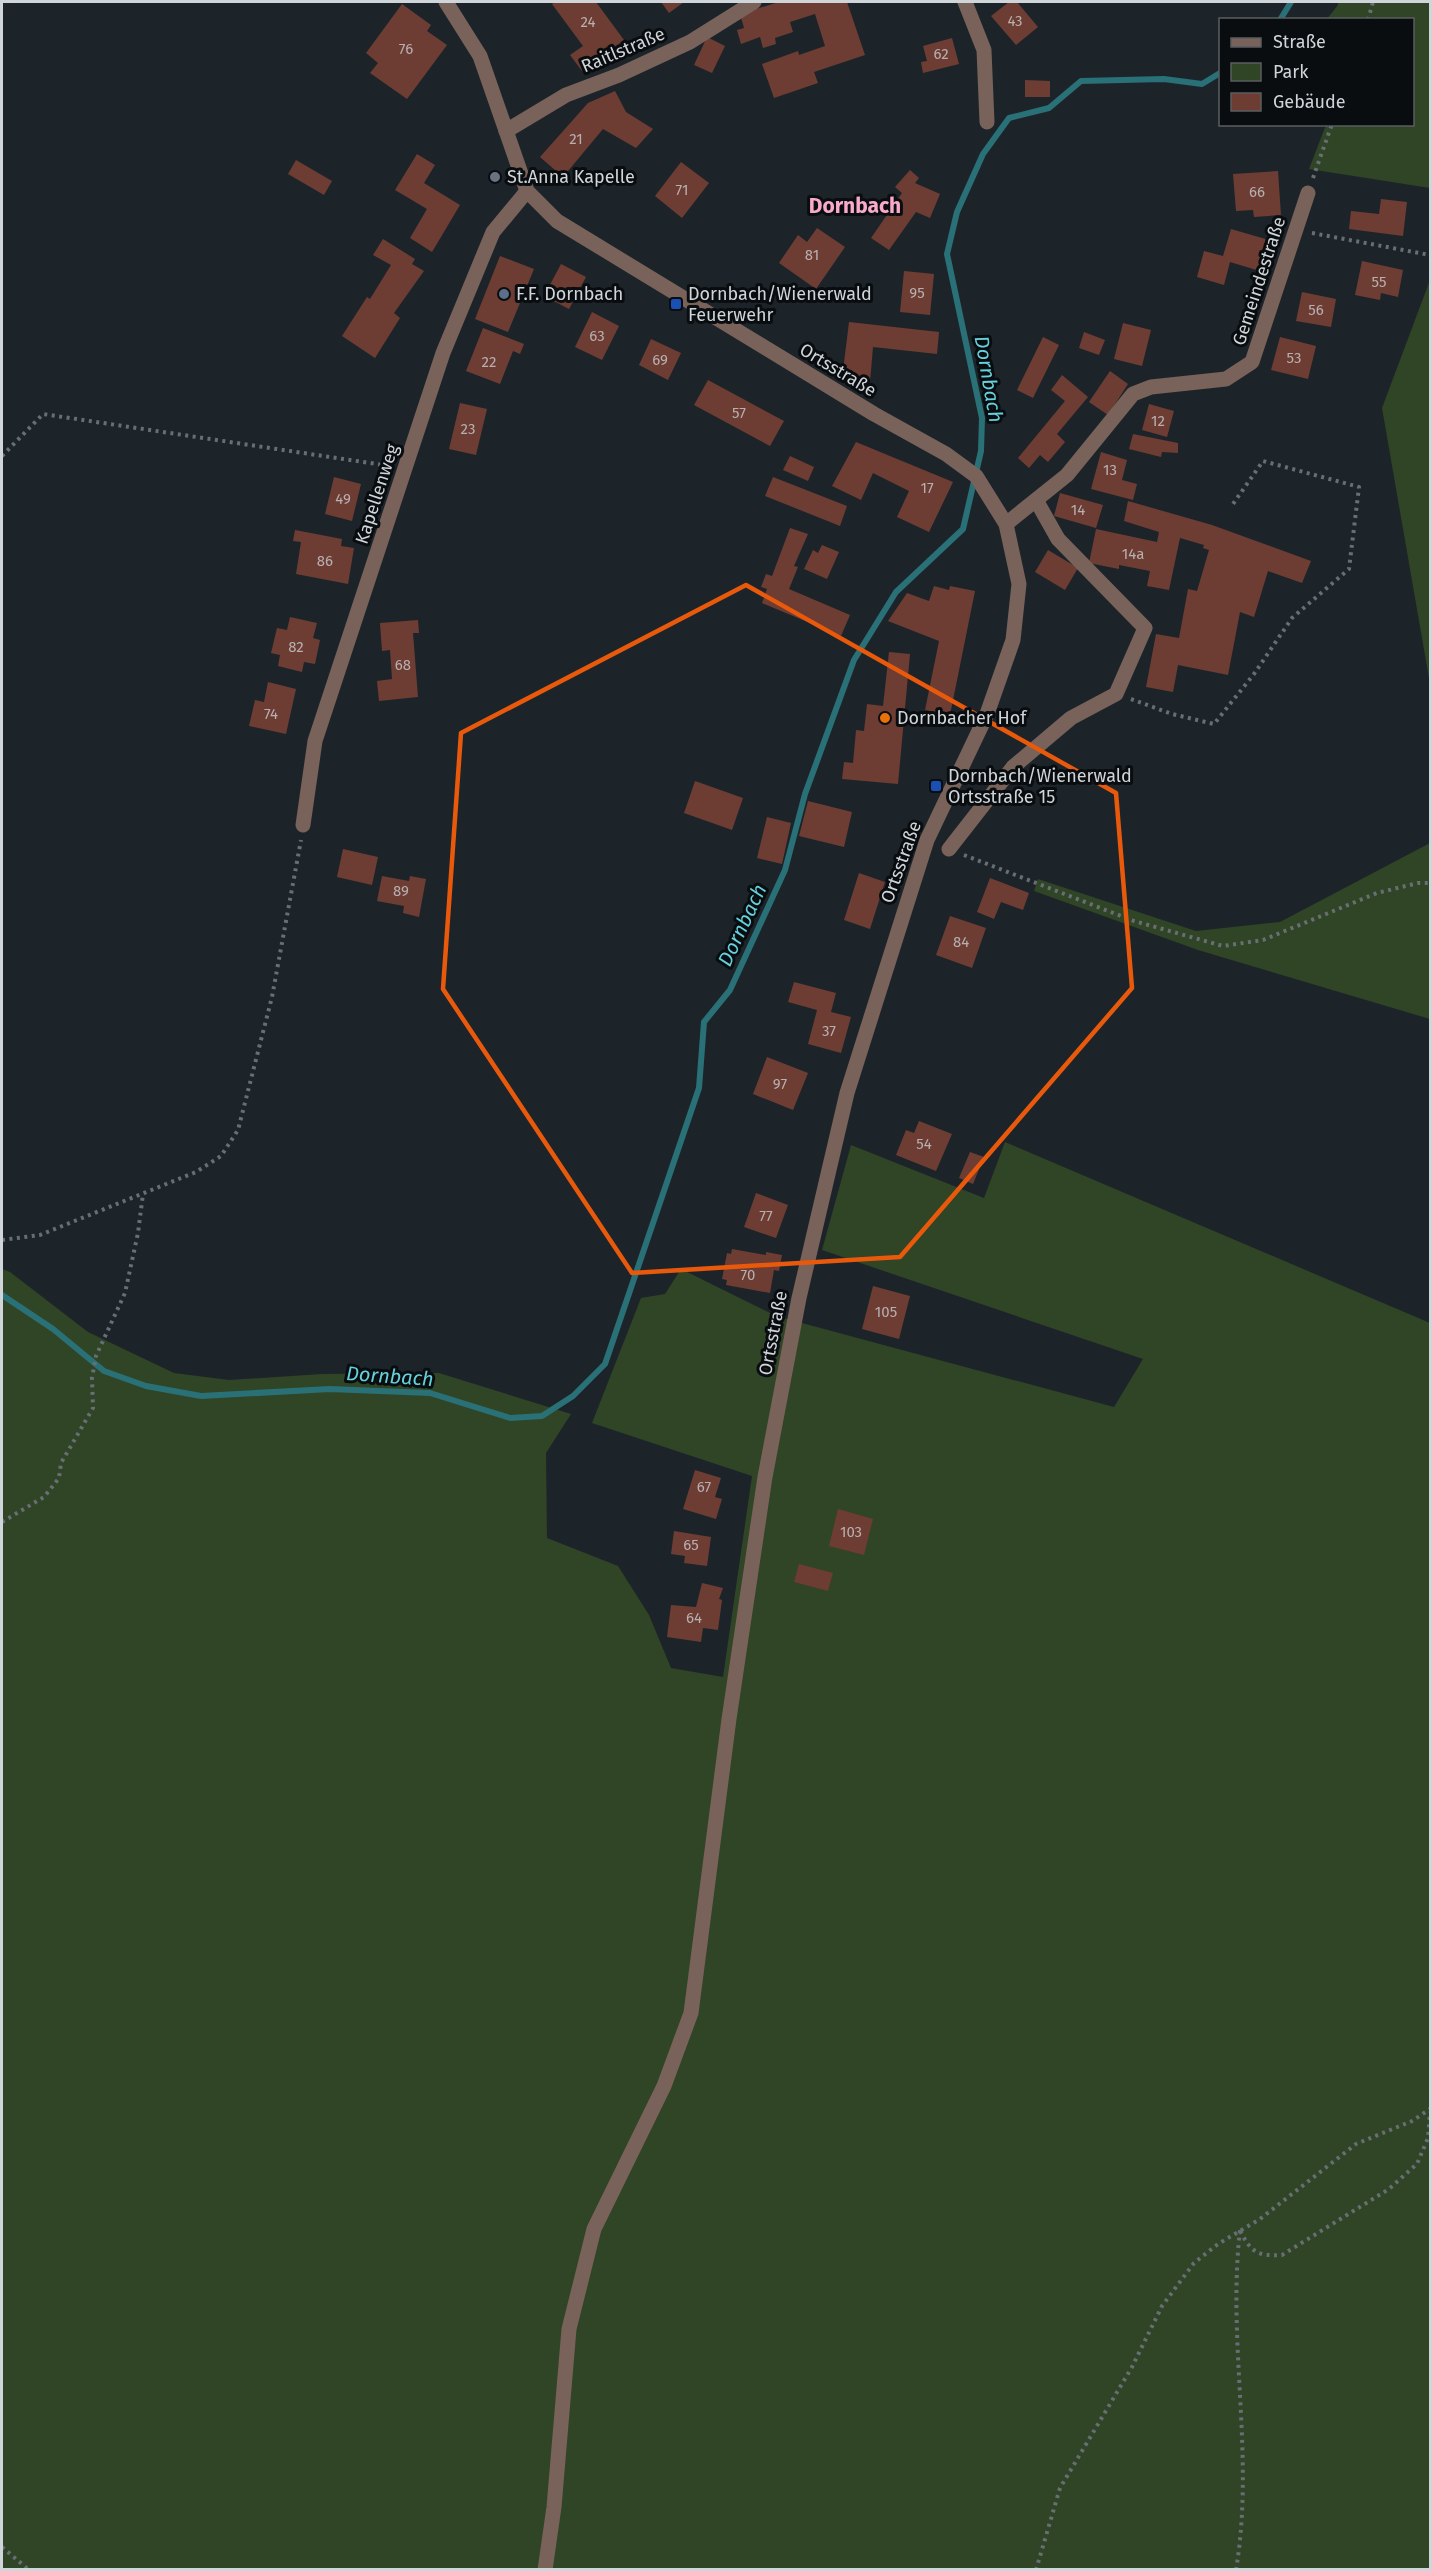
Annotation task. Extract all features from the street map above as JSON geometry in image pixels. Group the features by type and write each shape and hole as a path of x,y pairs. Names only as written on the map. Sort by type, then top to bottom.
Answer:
{"street":[{"name":"Ortsstraße","path":"446,2 480,56 527,190 557,221 874,414 946,453 976,476 1006,524 1019,584 1013,640 987,714 927,840 847,1093 799,1298 765,1477 729,1719 691,2013 664,2086 594,2229 569,2329 554,2507 546,2570"},
{"name":"Raitlstraße","path":"506,132 566,95 619,75 690,42 754,2"},
{"path":"965,2 984,50 987,122"},
{"name":"Kapellenweg","path":"303,825 315,741 443,353 494,232 527,190"},
{"name":"Gemeindestraße","path":"1006,524 1067,475 1133,394 1151,387 1227,379 1252,362 1308,193"},
{"path":"949,849 1012,767 1071,718 1116,694 1145,628 1058,539 1036,500"}],"path":[{"path":"1369,18 1373,2"},
{"path":"1308,193 1331,126"},
{"path":"1297,230 1431,255"},
{"path":"2,456 43,414 406,468"},
{"path":"1116,694 1172,714 1214,724 1254,674 1292,618 1349,569 1359,487 1263,461 1233,504"},
{"path":"2,1240 40,1235 196,1172 221,1156 238,1130 272,997 303,825"},
{"path":"949,849 1134,921 1223,946 1263,940 1377,893 1418,883 1431,883"},
{"path":"2,1522 44,1497 52,1487 59,1478 61,1463 93,1408 92,1378 96,1356 125,1293 138,1233 143,1194"},
{"path":"1036,2570 1060,2488 1132,2367 1162,2306 1194,2263 1240,2230 1260,2219 1356,2144 1430,2110 1428,2138 1417,2164 1389,2189 1282,2254 1262,2256 1248,2246 1240,2230"},
{"path":"1236,2570 1244,2486 1243,2425 1235,2303 1240,2230"},
{"path":"2,2547 29,2570"}],"highlighted area":[{"path":"746,585 1116,793 1132,988 900,1257 632,1273 443,989 461,733"}],"green space":[{"path":"1338,2 1430,2 1430,188 1309,169 1326,126 1414,126 1414,18 1328,18"},
{"path":"1430,280 1430,684 1382,408"},
{"path":"1430,843 1430,1019 1198,950 1034,891 1038,879 1196,931 1280,922"},
{"path":"1005,1142 1430,1323 1430,2569 2,2569 2,1269 10,1272 88,1332 174,1373 229,1380 322,1374 439,1373 571,1414 546,1453 547,1538 618,1566 649,1615 671,1668 723,1677 752,1476 592,1423 641,1298 665,1294 681,1269 776,1316 1114,1407 1143,1359 822,1250 851,1145 984,1198"}],"building":[{"path":"555,2 596,2 624,40 582,71 570,55 583,46 552,4"},
{"path":"661,2 684,2 669,13"},
{"path":"779,2 847,2 865,55 814,72 818,83 774,98 762,64 798,51 799,55 825,46 815,14 790,22 793,32 775,38 776,44 763,48 760,37 741,44 737,30 744,28 740,14"},
{"path":"1009,2 1017,2 1038,27 1016,45 991,16"},
{"path":"402,4 431,25 427,31 447,45 407,99 370,73 378,63 366,53"},
{"path":"707,37 725,46 712,73 694,65"},
{"path":"952,38 959,64 923,73 921,62 927,61 923,46"},
{"path":"1025,80 1050,81 1050,97 1025,97"},
{"path":"615,91 626,112 653,129 636,148 603,129 563,177 540,157 588,103"},
{"path":"417,154 435,165 424,183 460,205 432,252 410,238 427,209 395,190"},
{"path":"296,160 332,181 324,195 288,174"},
{"path":"681,162 709,183 682,218 655,196"},
{"path":"910,170 919,178 915,183 940,194 930,218 916,212 889,250 871,238 902,193 895,187"},
{"path":"1278,171 1281,215 1254,217 1253,210 1236,211 1233,174"},
{"path":"1381,199 1407,202 1403,236 1349,229 1351,211 1379,214"},
{"path":"817,228 845,247 816,289 779,263 798,235 807,242"},
{"path":"1231,229 1269,240 1260,271 1230,262 1224,285 1197,277 1204,251 1223,256"},
{"path":"383,239 415,259 412,264 424,271 394,313 400,318 375,358 342,336 367,297 370,299 391,265 373,255"},
{"name":"F.F. Dornbach","path":"500,256 534,269 508,332 475,319"},
{"path":"1362,261 1403,270 1398,297 1381,293 1380,300 1355,295"},
{"path":"561,264 586,277 569,309 544,296"},
{"path":"904,271 934,274 930,315 900,312"},
{"path":"1302,292 1336,299 1331,327 1296,321"},
{"path":"592,312 619,326 602,360 575,347"},
{"path":"849,322 939,332 937,354 873,347 870,382 842,379"},
{"path":"1123,323 1151,330 1142,366 1114,359"},
{"path":"483,328 524,344 520,354 513,351 500,384 466,371"},
{"path":"1084,332 1105,340 1099,355 1079,348"},
{"path":"1043,337 1059,345 1033,398 1017,390"},
{"path":"1280,337 1316,346 1308,379 1271,370"},
{"path":"651,339 681,353 668,380 639,365"},
{"path":"1110,371 1128,384 1108,415 1089,402"},
{"path":"1062,375 1088,397 1057,434 1065,442 1048,462 1040,455 1029,468 1018,458 1065,401 1051,390"},
{"path":"708,380 784,421 770,446 694,405"},
{"path":"460,403 487,409 476,455 449,449"},
{"path":"1149,404 1174,411 1167,437 1142,430"},
{"path":"1133,434 1178,443 1178,453 1162,452 1161,457 1129,449"},
{"path":"856,442 953,482 929,532 897,517 909,491 873,473 861,500 832,486"},
{"path":"1101,452 1127,460 1122,480 1137,484 1133,500 1091,489"},
{"path":"790,456 814,467 808,481 783,470"},
{"path":"334,477 361,484 352,521 325,514"},
{"path":"773,477 847,506 840,526 765,496"},
{"path":"1060,493 1103,505 1096,528 1054,516"},
{"path":"1128,501 1212,525 1311,561 1302,583 1268,571 1254,617 1240,612 1228,675 1178,665 1173,692 1146,687 1156,634 1179,638 1188,589 1197,591 1209,550 1203,548 1204,545 1180,538 1169,590 1147,586 1150,571 1119,565 1119,569 1089,563 1096,529 1157,542 1159,532 1124,521"},
{"path":"790,528 808,534 794,566 798,567 789,589 850,615 841,636 762,603 767,589 761,587 766,574 772,576"},
{"path":"295,530 342,539 341,546 354,548 348,584 296,574 301,542 293,541"},
{"path":"822,545 839,552 827,579 804,569 813,550 818,553"},
{"path":"1048,550 1078,568 1065,590 1035,572"},
{"path":"934,586 949,590 950,586 975,591 950,715 925,710 939,641 888,621 907,593 929,601"},
{"path":"290,617 317,623 313,638 320,640 315,664 304,662 302,672 278,666 280,655 271,653 277,628 287,630"},
{"path":"418,620 419,633 413,633 418,697 379,701 377,681 392,679 390,650 382,651 380,623"},
{"name":"Dornbacher Hof","path":"889,652 910,654 898,784 842,779 844,762 853,763 856,730 864,731 867,704 883,706"},
{"path":"268,682 296,689 286,734 249,726 255,700 264,702"},
{"path":"695,781 743,798 732,830 684,813"},
{"path":"808,801 852,812 844,847 799,836"},
{"path":"767,817 791,823 782,864 757,858"},
{"path":"343,849 378,857 372,885 337,877"},
{"path":"859,873 885,882 870,929 844,920"},
{"path":"382,876 409,881 410,876 426,879 419,917 403,913 404,906 377,901"},
{"path":"990,878 1029,893 1023,910 1001,902 994,919 977,912"},
{"path":"950,916 986,928 972,968 936,955"},
{"path":"794,982 836,993 831,1012 851,1017 841,1053 808,1044 817,1010 788,1002"},
{"path":"767,1057 808,1073 793,1110 753,1094"},
{"path":"919,1121 952,1134 936,1171 896,1155 906,1130 914,1133"},
{"path":"970,1152 984,1157 973,1184 959,1178"},
{"path":"756,1193 788,1205 776,1238 744,1227"},
{"path":"732,1249 766,1255 766,1252 782,1255 779,1271 774,1270 770,1293 726,1285 727,1280 722,1279 727,1253 731,1254"},
{"path":"873,1286 910,1296 899,1339 862,1329"},
{"path":"695,1470 721,1478 715,1497 722,1499 716,1519 683,1509"},
{"path":"838,1509 873,1519 864,1555 829,1546"},
{"path":"674,1531 711,1537 707,1566 684,1563 685,1556 671,1554"},
{"path":"799,1564 833,1573 828,1591 794,1582"},
{"path":"702,1583 723,1588 719,1599 722,1600 718,1630 703,1628 701,1642 667,1637 671,1605 696,1607"}],"waterway":[{"name":"Dornbach","path":"1281,18 1291,2"},
{"name":"Dornbach","path":"2,1295 53,1329 104,1371 146,1386 201,1396 330,1389 430,1393 510,1418 542,1416 573,1396 605,1364 699,1088 704,1022 730,990 785,870 805,794 854,660 896,592 963,529 981,451 982,418 947,254 957,212 983,154 1009,118 1049,108 1081,81 1164,79 1202,84 1219,74"}],"place":[{"name":"St.Anna Kapelle","path":"495,177"},
{"name":"F.F. Dornbach","path":"504,294"},
{"name":"Dornbach/Wienerwald Feuerwehr","path":"676,304"},
{"name":"Dornbacher Hof","path":"885,718"},
{"name":"Dornbach/Wienerwald Ortsstraße 15","path":"936,786"}],"district":[{"name":"Dornbach","path":"855,206"}]}
